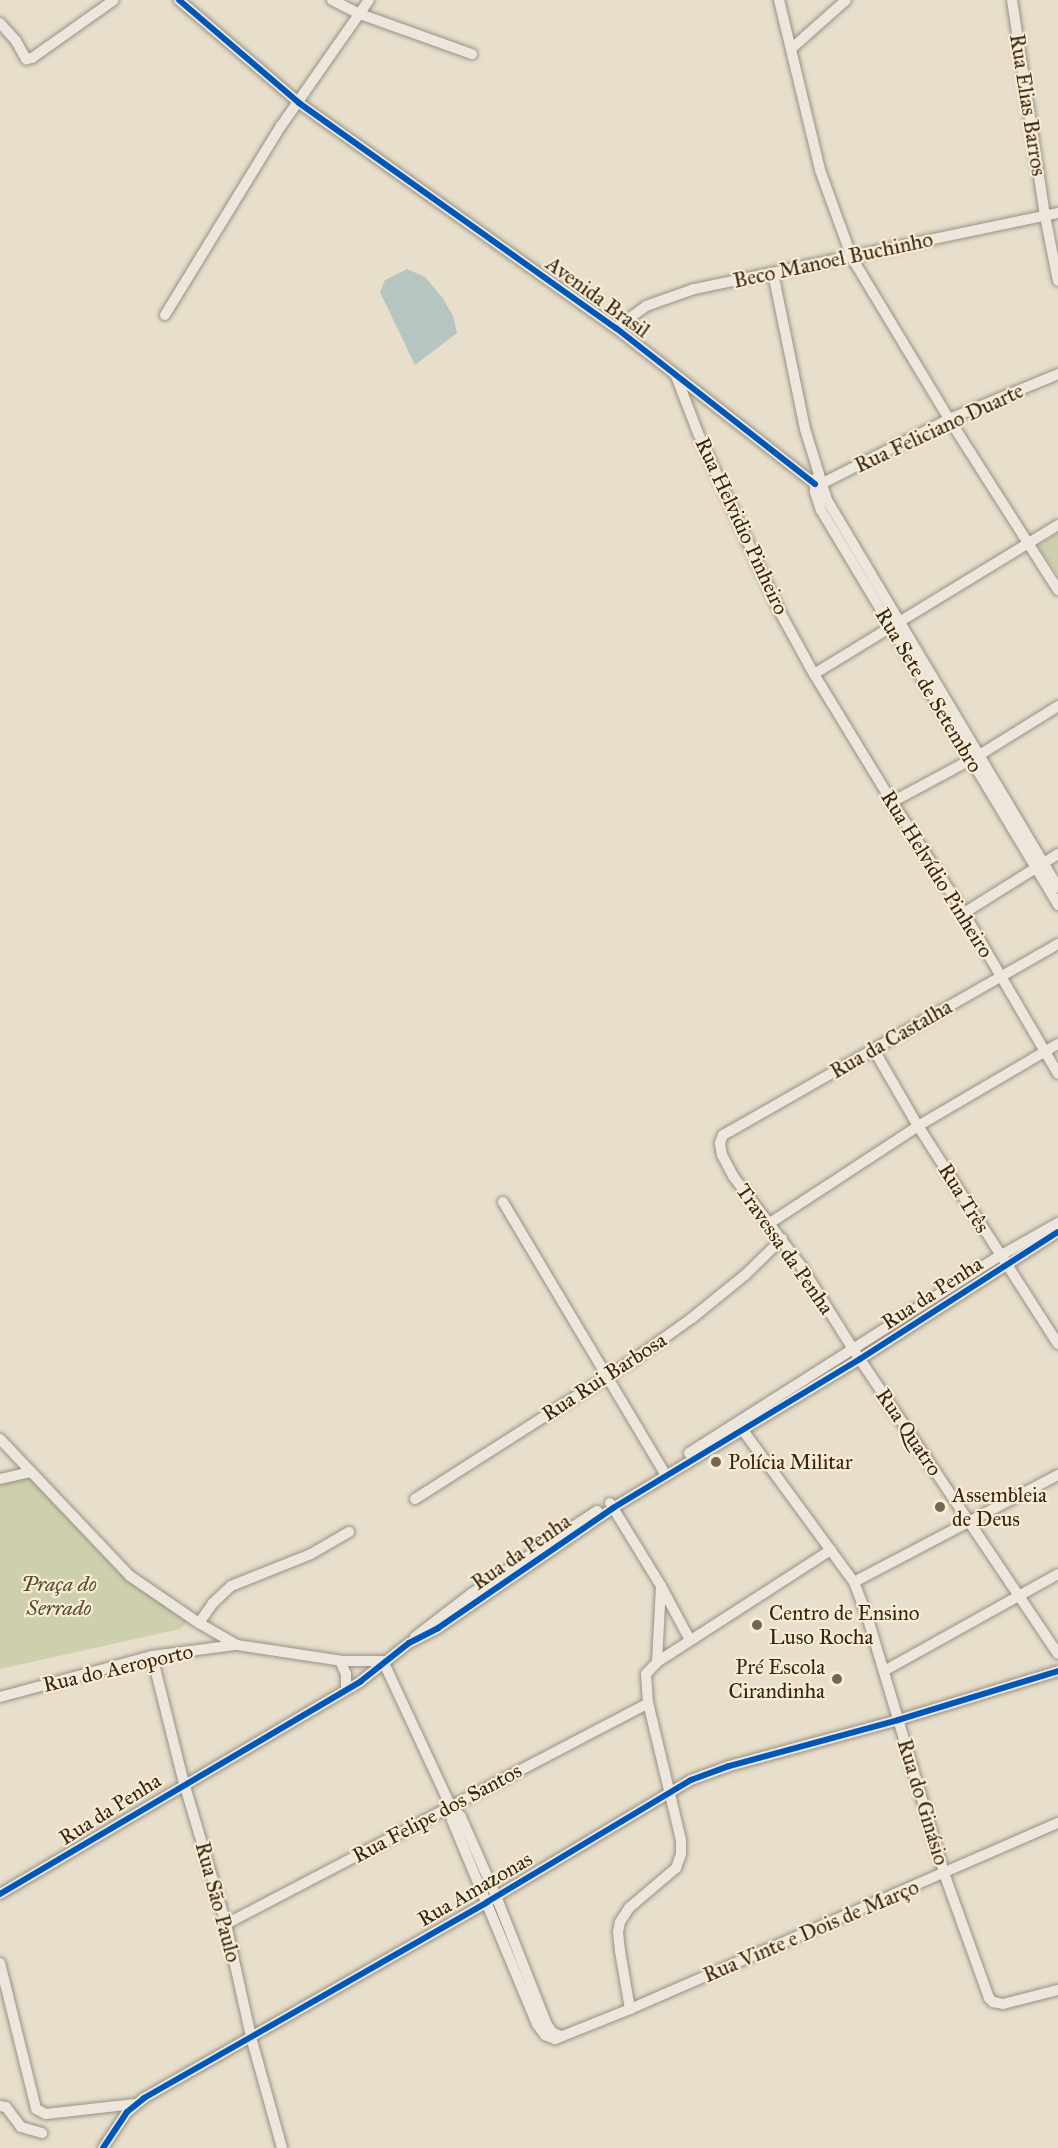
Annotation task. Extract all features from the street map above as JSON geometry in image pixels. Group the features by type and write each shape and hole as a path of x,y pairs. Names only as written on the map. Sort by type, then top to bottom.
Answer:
{"street":[{"path":"0,24 16,41 26,59 32,58 114,0"},
{"name":"Avenida Brasil","path":"179,0 299,103 616,328 818,484"},
{"path":"332,0 360,14 472,54"},
{"path":"165,315 281,126 369,0"},
{"path":"779,0 820,170 852,258 949,419 1058,590"},
{"path":"792,48 846,0"},
{"name":"Rua Elias Barros","path":"1012,0 1045,216 1058,281"},
{"name":"Beco Manoel Buchinho","path":"616,328 661,298 694,288 852,258 1058,213"},
{"name":"Rua Sete de Setembro","path":"773,273 818,484 897,625 1039,866 1058,905"},
{"name":"Rua Feliciano Duarte","path":"818,484 949,419 1058,374"},
{"name":"Rua Helvidio Pinheiro","path":"676,375 698,433 758,568 814,674"},
{"path":"814,674 1058,525"},
{"name":"Rua Helvídio Pinheiro","path":"814,674 892,802 964,913 1058,1074"},
{"path":"892,802 976,756 1058,706"},
{"path":"964,913 1058,854"},
{"name":"Rua Sete de Setembro","path":"1039,866 1058,887"},
{"name":"Rua da Castalha","path":"723,1135 1058,944"},
{"path":"770,1223 918,1126 1058,1044"},
{"name":"Rua Três","path":"874,1050 918,1126 1058,1344"},
{"name":"Travessa da Penha","path":"723,1135 720,1148 726,1164 782,1239 857,1354"},
{"path":"503,1202 664,1472"},
{"name":"Rua da Penha","path":"0,1894 184,1783 361,1681 383,1661 410,1643 424,1628 471,1594 857,1354 1003,1261 1058,1223"},
{"name":"Rua da Penha","path":"1003,1261 1058,1232"},
{"name":"Rua Rui Barbosa","path":"415,1499 606,1377 707,1307 745,1275 782,1239"},
{"name":"Rua Quatro","path":"857,1354 1058,1654"},
{"name":"Rua do Ginásio","path":"740,1426 854,1582 884,1671 944,1873 987,1994 993,2002 1003,2004 1058,1990"},
{"path":"0,1438 130,1576 198,1623 237,1645 340,1661 383,1661 450,1805 461,1817 492,1899"},
{"path":"0,1479 31,1472"},
{"path":"854,1582 1058,1475"},
{"path":"612,1505 661,1586 690,1640"},
{"path":"198,1623 219,1596 231,1586 311,1554 349,1532"},
{"path":"630,2009 618,1932 621,1922 629,1908 676,1868 681,1854 681,1840 668,1794 648,1703 646,1674 657,1662 831,1550"},
{"path":"884,1671 1058,1574"},
{"path":"657,1662 661,1586"},
{"name":"Rua do Aeroporto","path":"0,1697 152,1656 237,1645"},
{"name":"Rua São Paulo","path":"152,1656 184,1783 226,1924 251,2037 282,2148"},
{"path":"340,1661 346,1674 346,1690"},
{"name":"Rua Amazonas","path":"103,2148 134,2104 708,1772 898,1720 1058,1671"},
{"name":"Rua Felipe dos Santos","path":"226,1924 648,1703"},
{"name":"Rua Vinte e Dois de Março","path":"492,1899 543,2015 558,2037 630,2009 1058,1823"},
{"path":"0,1963 36,2109 46,2114 134,2104"},
{"path":"0,2106 6,2107 21,2127 42,2133"}],"green space":[{"path":"1058,533 1058,575 1038,546"},
{"name":"Praça do Serrado","path":"28,1475 119,1572 187,1622 180,1629 0,1669 0,1483"}],"shaded area":[{"path":"407,269 425,277 442,297 453,316 457,333 415,365 380,292 385,280"}],"cycle path":[{"path":"179,0 299,103 616,328 815,484"},
{"path":"0,1894 361,1681 409,1643 438,1628 613,1508 860,1359 1058,1232"},
{"path":"103,2148 127,2112 144,2098 487,1902 691,1780 729,1766 898,1720 1058,1671"}],"place":[{"name":"Polícia Militar","path":"716,1462"},
{"name":"Assembleia de Deus","path":"940,1507"},
{"name":"Centro de Ensino Luso Rocha","path":"757,1625"},
{"name":"Pré Escola Cirandinha","path":"837,1679"}]}
